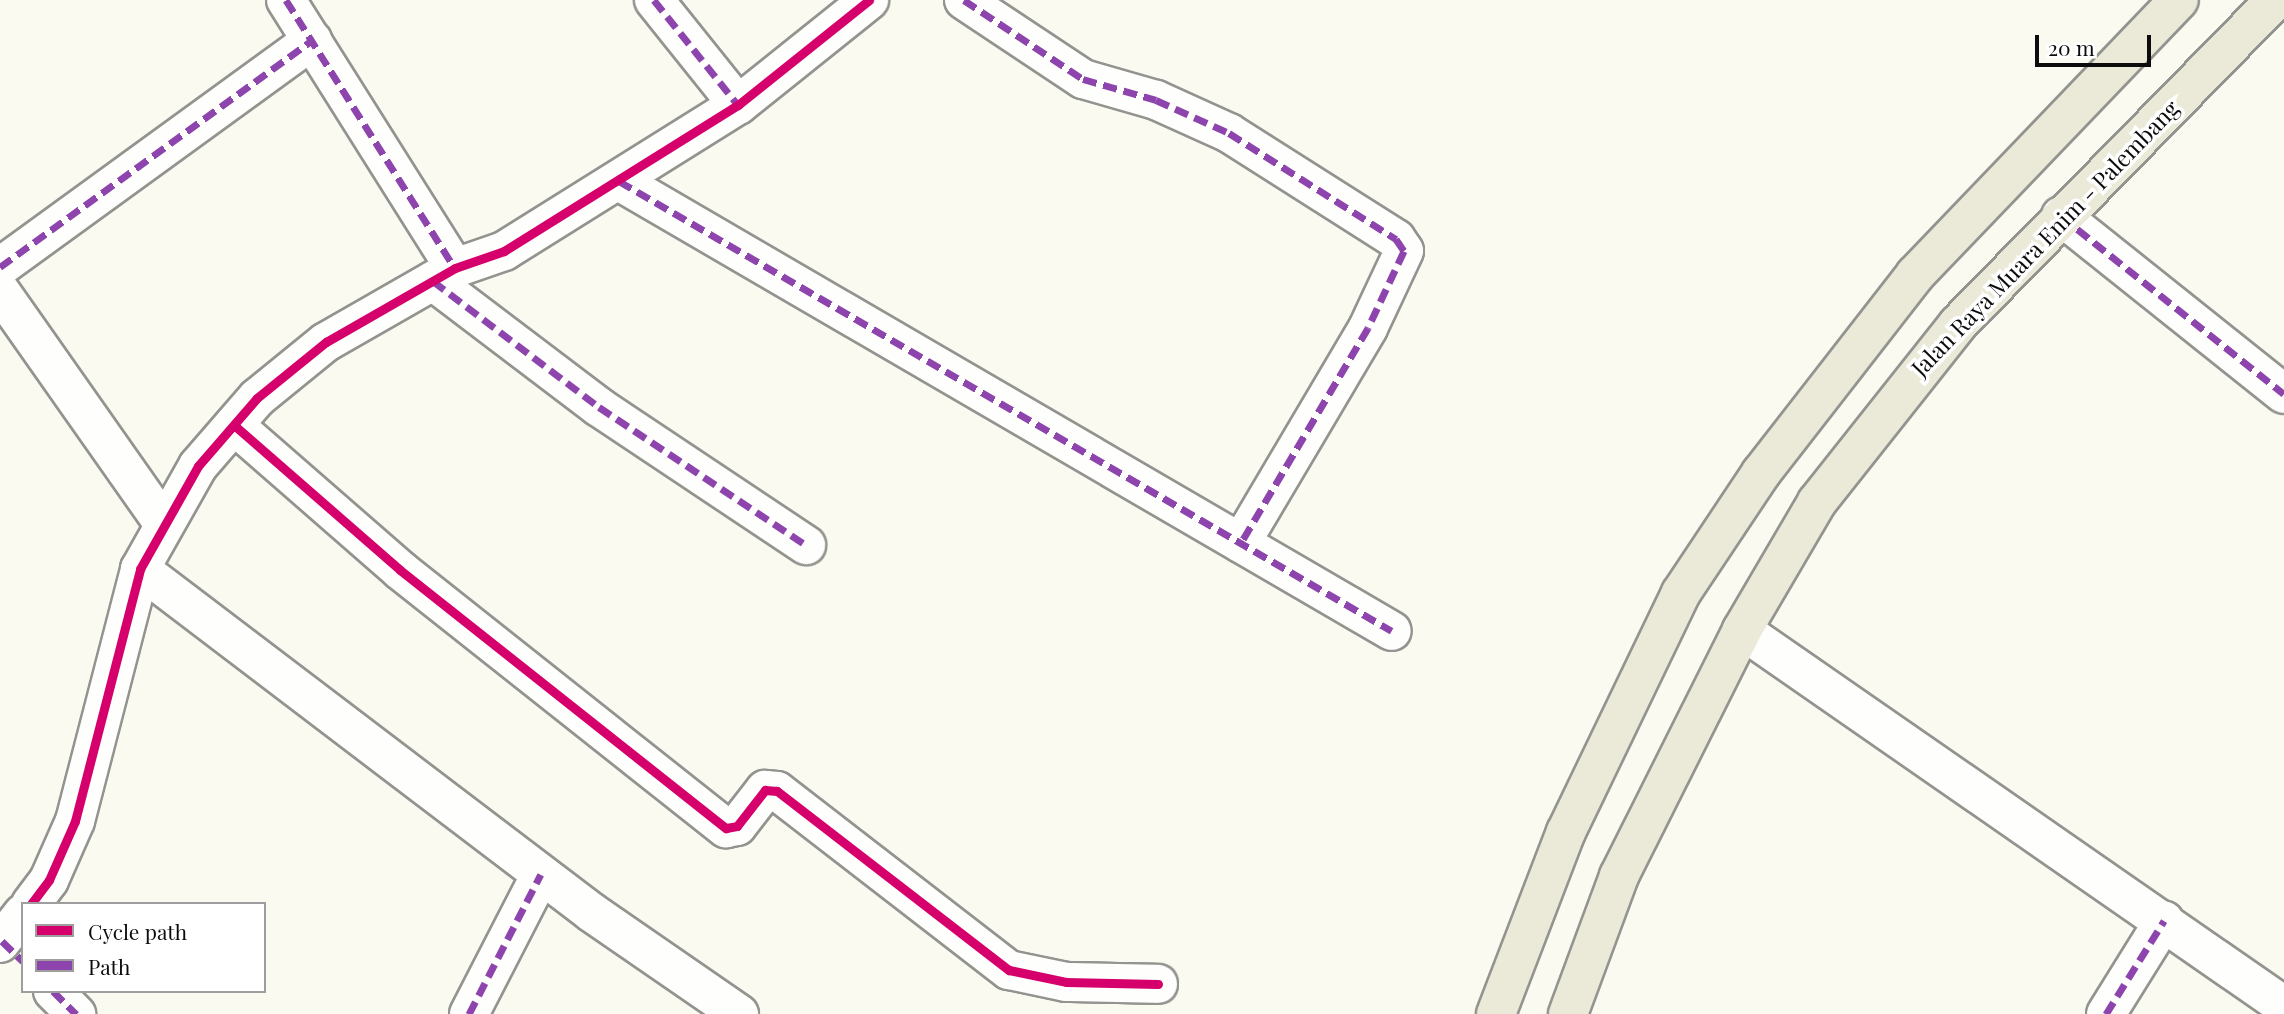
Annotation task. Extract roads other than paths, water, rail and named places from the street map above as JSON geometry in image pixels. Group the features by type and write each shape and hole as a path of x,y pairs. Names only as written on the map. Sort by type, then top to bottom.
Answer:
{"main road":[{"path":"1496,1014 1566,832 1681,593 1754,484 1914,275 2179,0"},
{"name":"Jalan Raya Muara Enim - Palembang","path":"1568,1014 1619,876 1742,630 1818,502 1902,389 2061,216 2275,0"}],"street":[{"path":"286,0 312,40 444,274 599,407 806,545"},
{"path":"654,0 738,105"},
{"path":"32,902 49,880 75,821 141,569 163,523 198,466 234,425 326,342 444,274 504,250 619,181 738,105 869,0"},
{"path":"964,0 1083,79 1156,100 1229,133 1396,239 1404,251 1368,328 1241,543"},
{"path":"0,267 312,40"},
{"path":"619,181 1392,631"},
{"path":"2061,216 2284,394"},
{"path":"0,291 163,523"},
{"path":"234,425 400,570 726,828 737,826 765,790 777,791 1009,970 1066,982 1158,984"},
{"path":"141,569 541,874 739,1014"},
{"path":"1742,630 2284,1006"},
{"path":"469,1014 541,874"},
{"path":"2106,1014 2164,921"},
{"path":"55,993 76,1014"}]}
